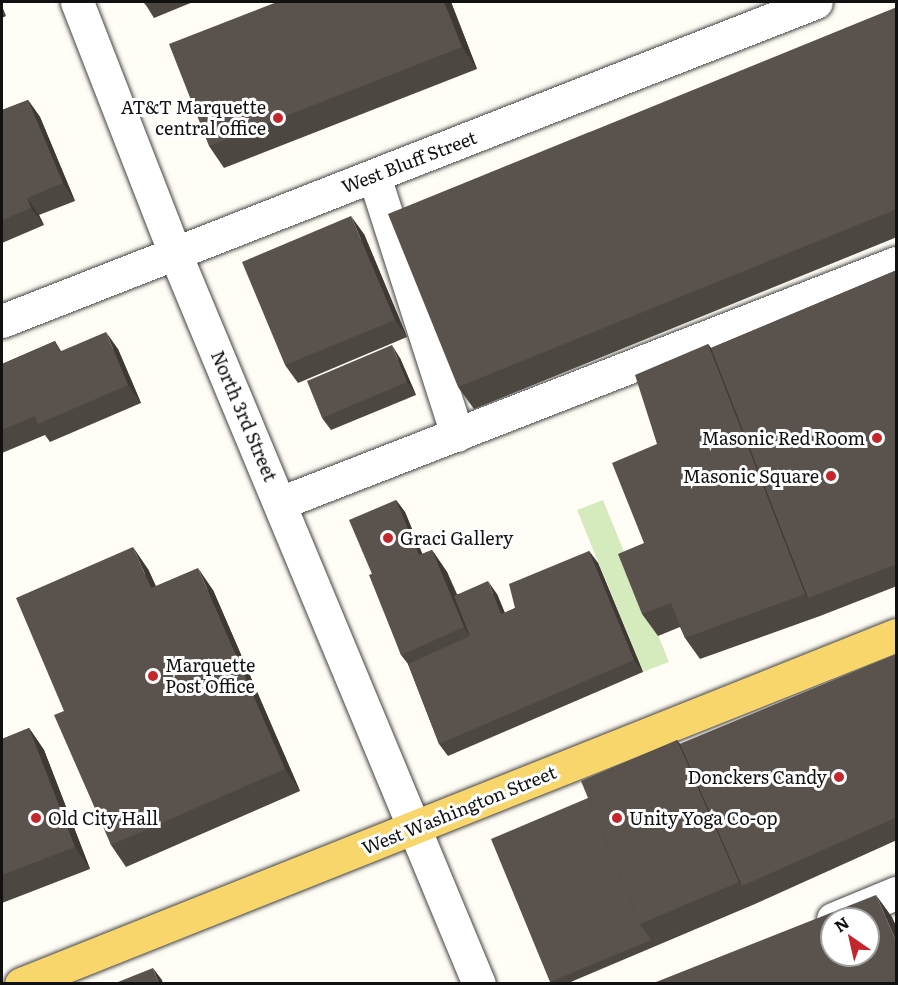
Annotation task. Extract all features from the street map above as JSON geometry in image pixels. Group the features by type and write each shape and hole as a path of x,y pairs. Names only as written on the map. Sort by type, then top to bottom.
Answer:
{"main road":[{"name":"West Washington Street","path":"21,984 897,635"}],"street":[{"name":"North 3rd Street","path":"77,2 174,251 479,984"},
{"name":"West Bluff Street","path":"2,321 174,251 374,176 816,2"},
{"path":"374,176 457,435"},
{"path":"280,503 897,263"},
{"path":"862,907 897,893"}],"green space":[{"path":"603,500 669,662 643,672 577,510"}],"building":[{"name":"AT&T Marquette central office","path":"277,2 444,2 462,47 209,146 169,44"},
{"path":"897,7 897,209 458,387 388,214"},
{"path":"28,100 63,183 27,198 31,208 2,220 2,110"},
{"path":"351,216 395,320 285,365 242,262"},
{"name":"Masonic Square","path":"897,270 897,564 808,598 711,348"},
{"path":"106,332 128,385 38,424 35,416 2,430 2,364 55,341 59,352"},
{"path":"708,344 805,594 685,638 671,603 642,614 618,554 644,543 612,463 657,444 635,375"},
{"path":"392,345 407,382 322,418 307,381"},
{"path":"396,500 419,555 372,574 349,520"},
{"name":"Marquette Post Office","path":"133,547 151,588 198,568 285,769 111,845 54,715 64,711 16,598"},
{"path":"432,550 464,627 401,655 369,575"},
{"path":"589,551 634,660 439,744 408,664 470,636 454,596 488,581 501,614 515,608 509,584"},
{"path":"897,654 897,817 742,886 680,744"},
{"name":"Old City Hall","path":"29,728 75,847 2,875 2,739"},
{"path":"677,740 739,882 640,924 581,781"},
{"path":"588,798 640,924 651,940 550,982 491,839"},
{"path":"876,895 897,943 897,984 651,984 820,917 820,967 880,967 880,907 846,907"},
{"path":"153,968 159,984 113,984"}],"place":[{"name":"AT&T Marquette central office","path":"278,118"},
{"name":"Masonic Red Room","path":"877,438"},
{"name":"Masonic Square","path":"831,476"},
{"name":"Graci Gallery","path":"388,538"},
{"name":"Marquette Post Office","path":"153,676"},
{"name":"Donckers Candy","path":"839,777"},
{"name":"Old City Hall","path":"36,818"},
{"name":"Unity Yoga Co-op","path":"617,818"}]}
